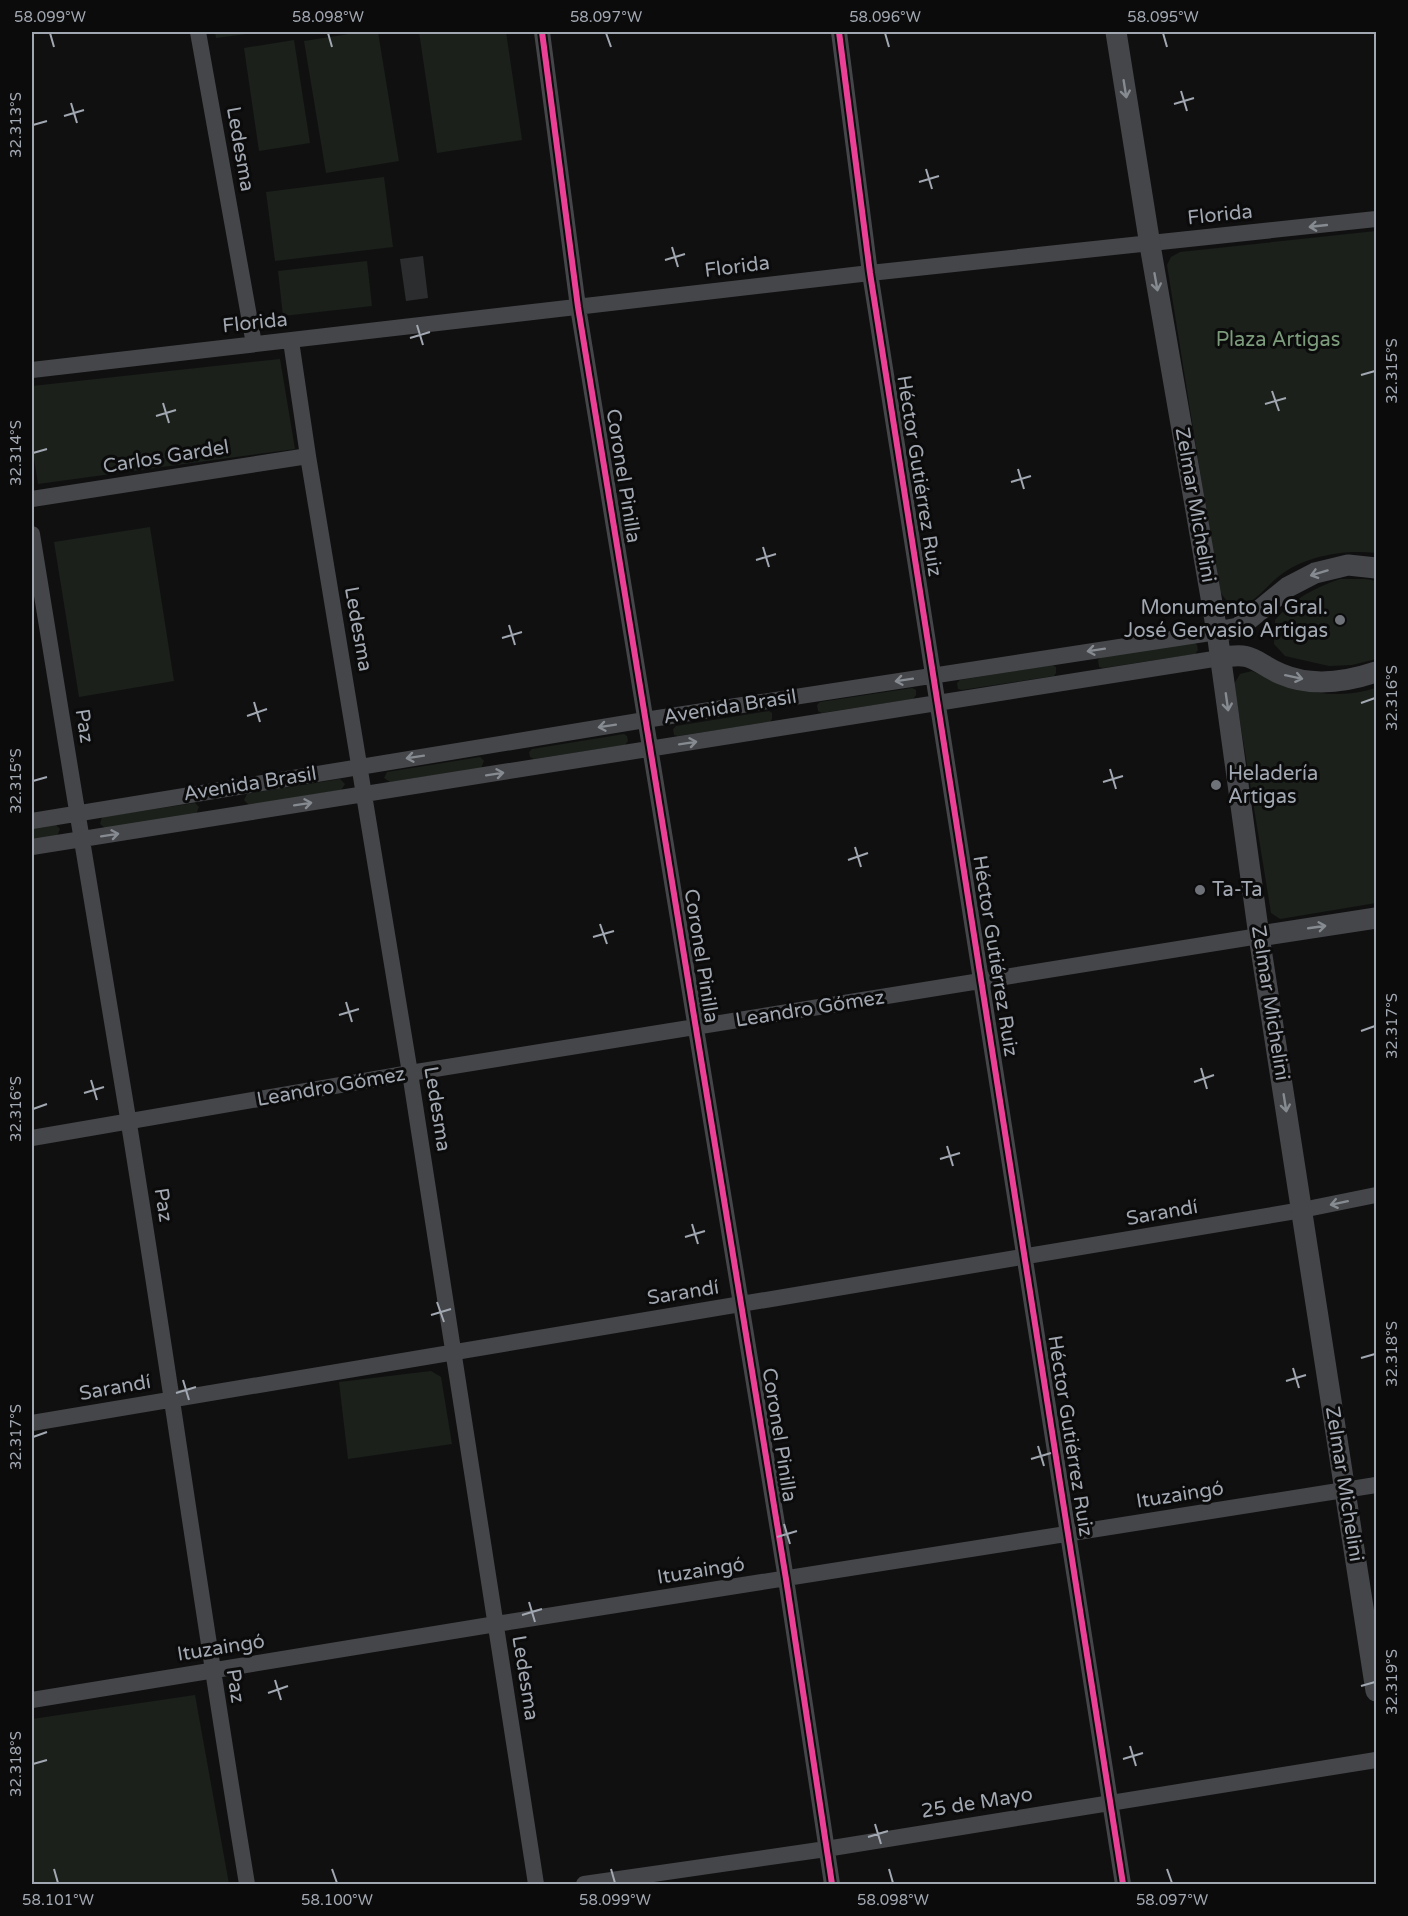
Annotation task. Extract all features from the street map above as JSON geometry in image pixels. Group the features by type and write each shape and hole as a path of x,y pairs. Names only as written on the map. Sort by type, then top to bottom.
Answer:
{"street":[{"name":"Ledesma","path":"198,32 254,344"},
{"name":"Coronel Pinilla","path":"543,32 578,307 786,1580 832,1884"},
{"name":"Héctor Gutiérrez Ruiz","path":"838,32 870,273 1123,1884"},
{"name":"Zelmar Michelini","path":"1116,32 1216,632 1259,936 1377,1691"},
{"name":"Florida","path":"32,370 870,273 1377,219"},
{"name":"Ledesma","path":"291,341 308,456 411,1073 536,1884"},
{"name":"Carlos Gardel","path":"32,499 308,456"},
{"name":"Paz","path":"32,534 76,813 129,1121 211,1671 247,1884"},
{"name":"Avenida Brasil","path":"32,820 645,720 1238,628 1288,586 1315,573 1348,565 1377,568"},
{"name":"Avenida Brasil","path":"32,848 1238,654 1253,658 1281,675 1320,683 1354,679 1377,672"},
{"name":"Leandro Gómez","path":"32,1138 411,1073 1377,918"},
{"name":"Sarandí","path":"32,1424 1026,1257 1377,1195"},
{"name":"Ituzaingó","path":"32,1700 496,1624 1377,1485"},
{"name":"25 de Mayo","path":"584,1884 826,1849 1377,1760"}],"green space":[{"path":"215,32 261,32 216,38"},
{"path":"362,32 378,32 399,161 326,173 304,41"},
{"path":"419,32 506,32 522,140 437,153"},
{"path":"294,40 310,143 259,151 244,48"},
{"path":"384,177 393,247 275,261 266,192"},
{"name":"Plaza Artigas","path":"1376,231 1376,553 1338,553 1312,559 1288,570 1246,604 1232,607 1219,591 1167,265 1171,257 1180,252"},
{"path":"367,261 372,306 283,316 278,271"},
{"path":"280,359 295,449 38,484 32,445 32,386"},
{"path":"150,527 174,681 79,697 54,542"},
{"path":"1340,579 1376,581 1376,659 1352,665 1329,666 1285,656 1274,644 1275,620 1304,595"},
{"path":"1194,642 1198,650 1195,654 1099,667 1098,660 1101,657"},
{"path":"1052,665 1056,667 1054,676 958,689 957,683 960,680"},
{"path":"1252,671 1283,684 1312,692 1343,694 1376,688 1376,903 1280,919 1271,913 1234,684 1240,674"},
{"path":"912,688 916,690 913,699 822,713 818,711 817,705 820,702"},
{"path":"769,711 772,713 770,722 674,735 673,729 676,726"},
{"path":"624,734 628,741 625,745 534,759 530,757 529,752 532,749"},
{"path":"480,757 484,761 481,768 390,782 384,778 387,772"},
{"path":"340,779 345,784 341,790 249,805 244,800 247,794"},
{"path":"195,803 199,807 196,814 105,828 100,824 102,817"},
{"path":"56,825 60,829 57,836 32,840 32,828"},
{"path":"431,1371 441,1377 452,1444 348,1459 339,1382"},
{"path":"195,1695 229,1884 32,1884 32,1719"}],"building":[{"path":"423,256 428,298 406,301 400,259"}],"cycle path":[{"path":"542,32 578,307 786,1579 832,1884"},
{"path":"839,32 870,273 1123,1884"}],"place":[{"name":"Monumento al Gral. José Gervasio Artigas","path":"1340,620"},
{"name":"Heladería Artigas","path":"1216,785"},
{"name":"Ta-Ta","path":"1200,890"}]}
